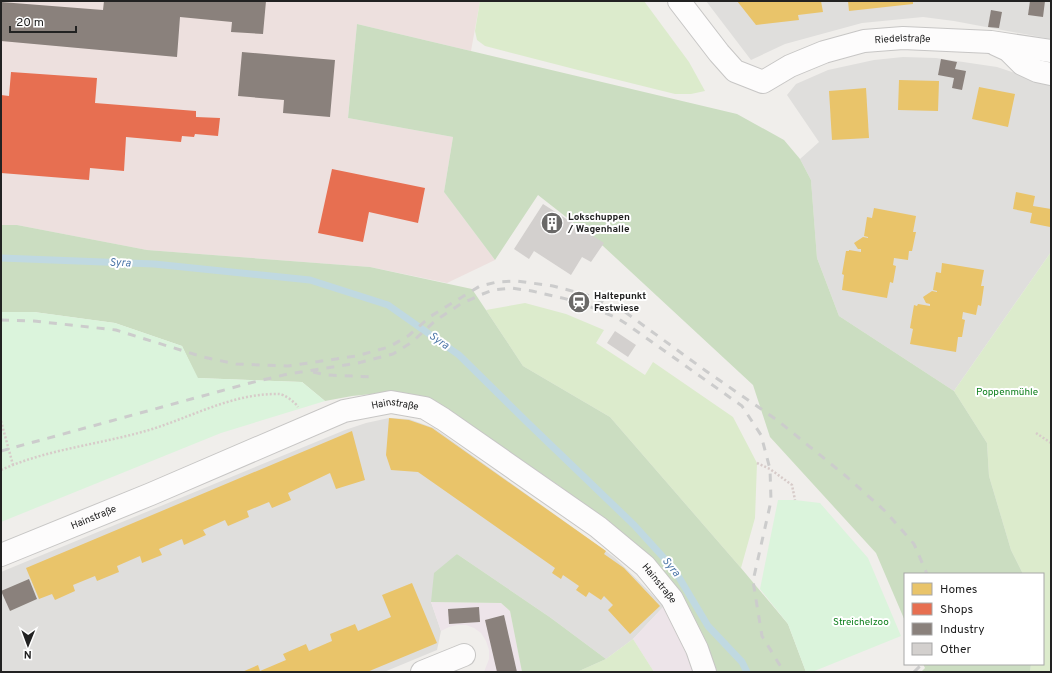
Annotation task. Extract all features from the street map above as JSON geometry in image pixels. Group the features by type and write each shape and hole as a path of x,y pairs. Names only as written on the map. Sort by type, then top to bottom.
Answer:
{"street":[{"name":"Riedelstraße","path":"679,1 719,53 735,71 763,82 790,66 824,52 864,40 903,38 991,42 1051,51"},
{"path":"991,42 1008,50 1022,64 1037,71 1051,74"},
{"name":"Hainstraße","path":"1,555 151,494 344,411 391,402 425,408 443,419 598,527 645,566 672,599 697,649 705,672"},
{"path":"422,672 464,655"}],"path":[{"path":"1,470 42,455 143,432 243,397 281,393 296,403 310,425"},
{"path":"1,421 13,465"},
{"path":"1036,433 1051,443"},
{"path":"757,463 770,469 792,485 795,500"}],"shaded area":[{"path":"1,1 480,1 471,51 357,24 348,118 453,137 444,192 495,260 447,283 370,267 147,250 17,225 1,225"},
{"path":"706,1 1051,1 1051,39 954,21 923,17 862,23 785,44 751,60"},
{"path":"903,57 936,58 997,67 1027,77 1051,82 1051,252 954,391 839,316 817,258 811,180 800,159 819,142 787,95 796,84 828,70 874,60"},
{"path":"389,418 409,419 434,428 614,557 664,606 633,639 606,659 551,618 457,554 431,602 441,631 437,650 384,672 1,672 1,572 345,430 366,423"},
{"path":"431,602 501,603 510,611 522,672 484,672 489,659 489,650 481,633 466,625 457,625 441,631"},
{"path":"664,606 691,664 693,672 654,672 633,639"}],"green space":[{"path":"480,1 644,1 689,62 705,91 691,94 675,94 485,46 477,40 475,31"},
{"path":"357,24 737,114 784,140 800,159 811,180 817,258 839,316 954,391 987,443 989,476 1011,550 1022,573 904,573 904,619 876,553 770,437 753,385 603,246 538,195 495,260 444,192 453,137 348,118"},
{"path":"1,225 17,225 147,250 370,267 472,289 523,366 610,417 788,624 806,672 711,672 651,561 561,487 447,409 391,392 352,396 325,401 302,382 197,378 182,346 115,323 34,312 1,312"},
{"name":"Poppenmühle","path":"1051,252 1051,672 1030,672 1031,665 1044,665 1044,573 1022,573 1011,550 989,476 987,443 954,391"},
{"path":"525,303 566,314 604,330 596,343 645,375 653,362 733,417 757,463 755,518 741,568 610,417 523,366 486,310"},
{"path":"1,312 34,312 115,323 182,346 198,378 302,382 325,401 221,433 1,522"},
{"name":"Streichelzoo","path":"778,500 795,500 820,503 868,558 901,636 812,672 806,672 788,624 760,589"},
{"path":"457,554 551,618 606,659 577,672 522,672 510,611 501,603 431,602 434,573"},
{"path":"633,639 654,672 577,672 606,659"},
{"path":"924,665 1031,665 1030,672 921,672 925,668"}],"building: Homes":[{"path":"737,1 821,1 823,12 798,15 799,20 756,25"},
{"path":"848,1 913,1 913,4 849,11"},
{"path":"899,80 939,81 938,111 898,110"},
{"path":"979,87 1015,94 1008,127 972,119"},
{"path":"866,88 869,138 832,140 829,91"},
{"path":"1016,192 1035,196 1033,206 1051,209 1050,227 1030,223 1032,213 1013,209"},
{"path":"874,208 916,216 913,232 916,232 912,251 909,251 908,260 894,258 893,265 896,266 893,283 890,282 887,298 842,290 844,275 842,274 846,251 861,252 861,249 858,249 854,243 863,237 868,238 864,236 867,217 872,218"},
{"path":"942,263 984,270 981,286 984,286 981,306 978,305 976,315 963,312 962,319 965,320 962,337 958,337 956,352 910,344 913,329 910,328 914,305 917,306 918,304 930,306 930,304 926,303 923,297 932,291 937,292 933,290 936,272 941,273"},
{"path":"389,418 409,420 432,428 606,551 604,554 624,568 660,606 630,634 608,610 613,605 604,596 601,600 589,592 586,597 576,590 579,586 563,575 561,579 552,573 555,568 418,472 391,470 386,455"},
{"path":"352,431 365,480 336,489 330,473 288,493 291,500 272,508 269,502 247,511 249,517 228,526 225,520 203,530 206,535 184,545 182,539 159,549 162,555 142,563 140,556 117,566 119,572 97,581 95,576 73,585 75,591 55,600 52,594 39,599 26,568"},
{"path":"412,583 437,643 367,672 242,672 258,665 260,671 286,660 283,654 306,644 309,651 332,641 330,634 355,624 358,631 391,617 382,595"}],"building: Shops":[{"path":"11,72 97,78 95,103 196,111 196,117 220,118 218,136 195,134 194,137 182,136 181,142 126,137 124,171 90,168 89,180 1,173 1,95 9,96"},
{"path":"332,169 425,188 418,223 369,212 363,242 318,233"}],"building: Industry":[{"path":"104,1 266,1 263,34 231,32 232,22 180,17 177,57 1,41 1,2 103,10"},
{"path":"1030,1 1045,1 1043,17 1028,15"},
{"path":"991,10 1002,12 999,28 988,27"},
{"path":"242,52 335,60 330,117 283,113 284,100 238,96"},
{"path":"941,59 957,62 955,69 966,71 962,90 952,88 954,78 938,75"},
{"path":"29,579 37,599 10,611 1,591"},
{"path":"479,607 480,622 449,624 448,609"},
{"path":"504,615 517,672 497,672 485,620"}],"building: Other":[{"name":"Lokschuppen / Wagenhalle","path":"543,204 604,243 591,262 582,257 571,275 534,251 529,259 514,249"},
{"path":"615,331 636,345 628,357 607,343"}],"waterway":[{"name":"Syra","path":"1,258 154,264 310,280 388,305 459,355 634,525 674,569 708,626 742,662 747,672"}],"railway":[{"path":"1,320 34,321 116,330 203,357 236,364 288,366 356,356 389,347 408,336 431,316 480,286 497,282 517,281 553,286 587,295 625,312 777,420 847,477 885,511 914,544 927,573"},
{"path":"1,451 250,383 288,374 358,363 393,354 412,342 435,321 459,305 493,290 511,288 532,291 579,302 617,318 628,325 742,406 761,435 770,469 771,501 753,581 762,636 784,672"},
{"path":"313,372 327,375 374,377"},
{"path":"914,672 921,665"}],"place":[{"name":"Lokschuppen / Wagenhalle","path":"552,223"},
{"name":"Haltepunkt Festwiese","path":"579,302"}]}
